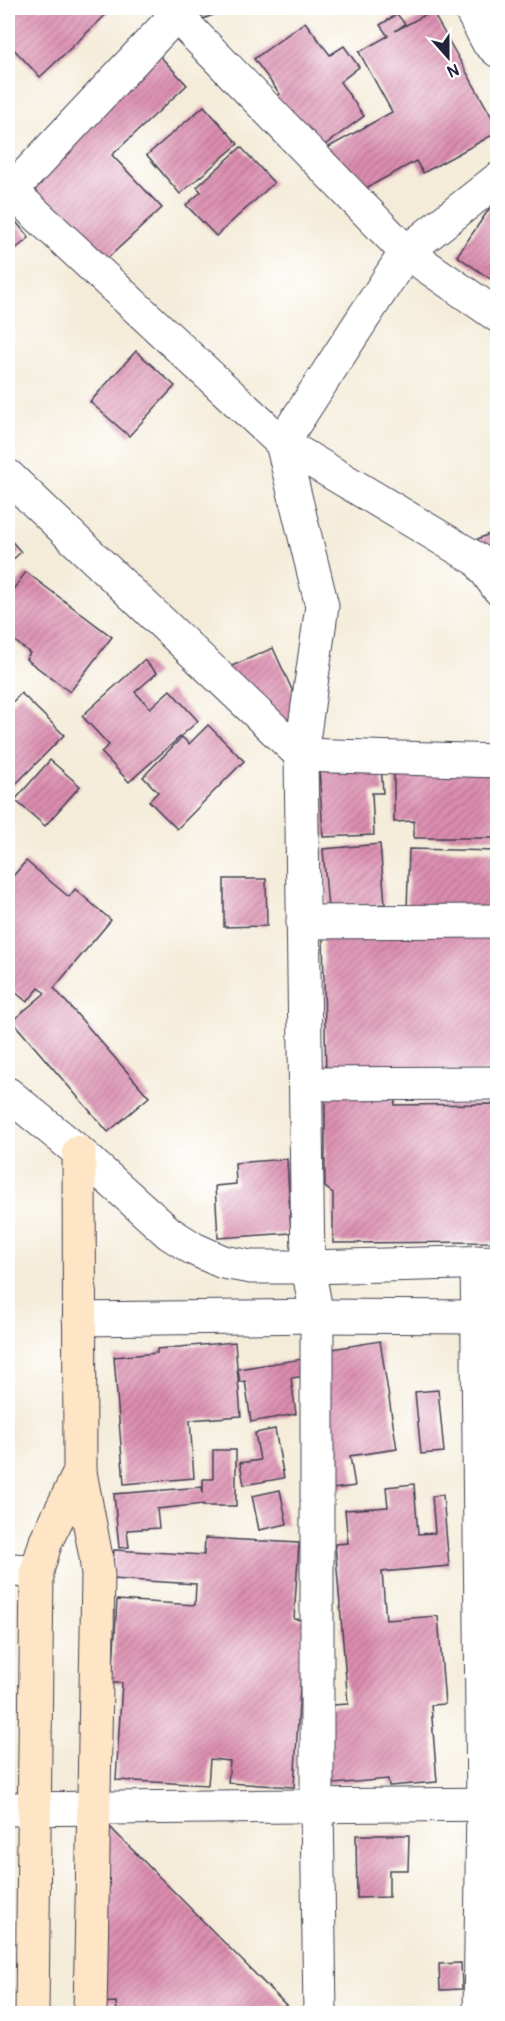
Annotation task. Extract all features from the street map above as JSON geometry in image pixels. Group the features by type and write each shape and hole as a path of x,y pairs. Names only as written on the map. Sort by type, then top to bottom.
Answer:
{"main road":[{"path":"78,1152 80,1472 98,1576 90,2013"},
{"path":"32,2013 20,1809 22,1570 46,1541 80,1472"}],"street":[{"path":"470,8 488,42 498,51"},
{"path":"498,316 406,252 172,11 8,191 282,443 478,560 498,588"},
{"path":"320,2013 317,1806 317,1316 308,1267 301,754 322,606 282,443 406,252 498,179"},
{"path":"8,476 301,754 498,761"},
{"path":"303,922 498,921"},
{"path":"306,1084 498,1083"},
{"path":"8,1094 78,1152 169,1233 194,1250 224,1262 251,1267 488,1262 478,1317 490,1804 480,2013"},
{"path":"79,1319 317,1316 478,1317"},
{"path":"20,1809 490,1804"}],"building":[{"path":"8,8 113,8 40,77 8,43"},
{"path":"198,8 230,8 203,19"},
{"path":"432,11 498,128 498,132 423,173 416,161 346,199 320,152 392,112 359,52 388,36 380,25 397,14 405,24 395,31"},
{"path":"305,22 330,55 344,46 359,67 340,82 364,116 311,155 272,100 280,94 254,59"},
{"path":"143,38 187,85 112,155 162,208 97,268 10,174"},
{"path":"204,106 238,144 180,194 147,155"},
{"path":"241,147 274,183 216,236 186,205 201,192 197,187"},
{"path":"498,196 498,272 492,280 457,256"},
{"path":"8,214 29,238 8,255"},
{"path":"136,351 175,386 129,436 90,402"},
{"path":"498,530 498,588 469,543"},
{"path":"8,537 21,552 8,564"},
{"path":"26,572 112,637 70,692 26,659 30,653 8,636 8,596"},
{"path":"273,648 303,714 277,726 227,668"},
{"path":"144,660 157,673 135,692 150,708 170,690 198,721 129,782 101,752 109,745 82,716"},
{"path":"21,693 64,735 8,792 8,707"},
{"path":"208,725 244,761 177,829 149,801 158,792 143,777 182,737 189,744"},
{"path":"50,760 80,786 45,826 15,800"},
{"path":"394,762 498,769 498,838 414,838 414,821 394,822"},
{"path":"381,763 383,793 372,793 374,835 323,837 319,766"},
{"path":"380,844 385,904 328,909 323,849"},
{"path":"409,849 498,851 498,912 407,910"},
{"path":"26,861 69,897 75,889 111,920 54,988 149,1097 108,1132 12,1021 45,993 39,988 27,1002 8,986 8,882"},
{"path":"224,879 266,879 267,926 224,927"},
{"path":"498,932 498,1072 326,1075 323,936"},
{"path":"325,1093 394,1093 395,1105 498,1104 498,1242 333,1243 333,1193 325,1187"},
{"path":"287,1159 291,1233 218,1238 215,1186 236,1184 235,1163"},
{"path":"380,1341 397,1449 350,1456 355,1486 325,1490 307,1376 291,1378 296,1414 251,1422 245,1381 240,1382 238,1369 303,1359 302,1354"},
{"path":"235,1342 241,1416 190,1420 194,1478 124,1484 114,1357 157,1353 157,1349"},
{"path":"438,1390 444,1452 421,1454 415,1392"},
{"path":"275,1429 284,1478 244,1485 240,1463 260,1460 255,1433"},
{"path":"213,1450 236,1450 236,1506 203,1506 203,1504 157,1509 159,1528 127,1530 129,1547 119,1548 114,1494 202,1487 203,1494 203,1479 213,1479"},
{"path":"414,1484 418,1534 435,1533 432,1496 443,1495 449,1566 382,1572 386,1620 438,1616 445,1704 431,1705 437,1782 389,1786 388,1779 323,1785 317,1706 348,1704 335,1544 348,1543 345,1510 388,1507 386,1487"},
{"path":"280,1490 287,1524 259,1530 252,1496"},
{"path":"205,1538 299,1543 294,1619 304,1620 294,1787 228,1783 230,1761 210,1759 208,1785 116,1780 122,1683 112,1683 117,1600 195,1605 196,1584 112,1579 114,1550 204,1555"},
{"path":"102,1819 287,2006 205,2014 117,2014 116,2002 96,2003"},
{"path":"356,1835 409,1835 408,1870 389,1870 389,1897 357,1898"},
{"path":"461,1963 462,1989 440,1990 439,1964"},
{"path":"8,1988 10,1988 10,2014 8,2014"}]}
